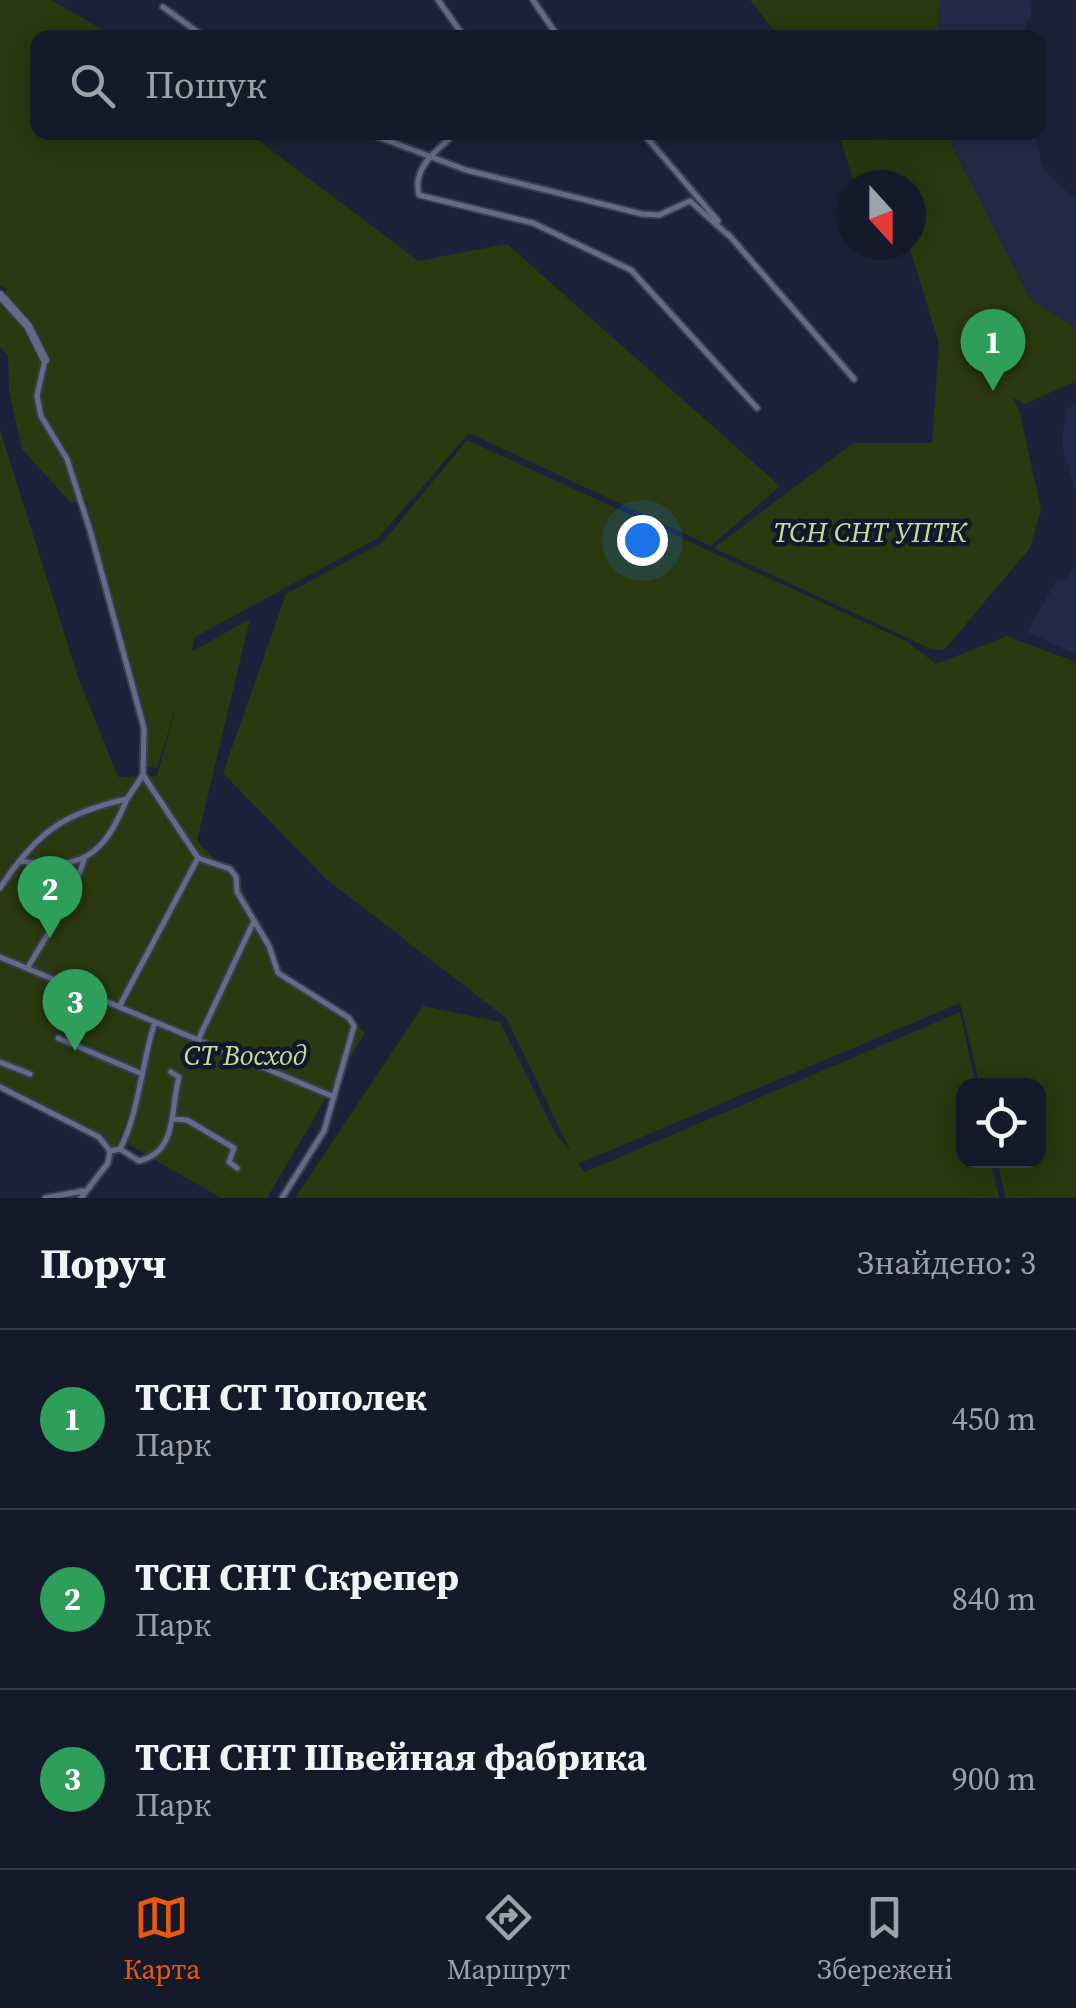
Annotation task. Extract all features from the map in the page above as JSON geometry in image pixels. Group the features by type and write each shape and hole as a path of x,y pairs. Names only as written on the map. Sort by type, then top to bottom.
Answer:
{"street":[{"path":"438,0 459,30"},
{"path":"533,0 554,30"},
{"path":"163,6 195,30"},
{"path":"385,140 429,159 642,214 659,215 690,201 728,235"},
{"path":"449,140 429,159 416,180 419,195 533,222 630,270 757,408"},
{"path":"649,140 854,379"},
{"path":"0,295 28,326 45,360 37,396 41,416 67,459 144,728 143,775 104,842 84,860 71,896 28,968"},
{"path":"143,775 198,858 230,869 278,973 349,1018 354,1026 314,1152 282,1198"},
{"path":"0,888 18,860 84,807 127,800"},
{"path":"119,1008 198,858"},
{"path":"18,860 56,866 84,860"},
{"path":"199,1038 253,923"},
{"path":"0,958 199,1038 334,1098"},
{"path":"120,1149 131,1125 140,1073 155,1022"},
{"path":"58,1038 140,1073"},
{"path":"0,1062 30,1074"},
{"path":"110,1151 120,1149 139,1161 153,1158 174,1119 172,1100 180,1077 171,1072"},
{"path":"0,1087 100,1137 110,1151 108,1163 82,1195 44,1198"},
{"path":"174,1119 224,1139 234,1148 229,1162 237,1168"}],"shaded area":[{"path":"940,0 1030,0 1031,14 1025,30 938,30"},
{"path":"952,140 1036,140 1044,171 1076,200 1076,328 1031,300"},
{"path":"1076,404 1076,491 1063,450 1063,433 1068,408"},
{"path":"1076,565 1076,654 1027,632 1057,580 1066,581"}],"green space":[{"name":"СТ Восход","path":"0,0 51,0 103,30 30,30 30,140 258,140 418,261 507,244 780,486 711,546 469,433 378,538 195,637 191,652 250,619 197,841 242,889 282,970 365,1032 267,1198 221,1198 128,1144 160,1019 81,986 79,990 157,1020 142,1081 116,1147 111,1149 0,1086 0,893 32,844 0,885 0,430 79,680 118,777 157,776 179,697 157,768 147,767 147,721 86,500 71,503 22,449 9,391 8,356 0,347 0,301 7,289 0,285"},
{"path":"750,0 940,0 938,30 774,30"},
{"name":"ТСН СНТ УПТК","path":"840,140 952,140 1031,300 1076,328 1076,381 1025,404 1013,397 1041,510 1030,548 944,650 931,649 714,548 853,443 932,443 939,344 913,260 926,260 926,170 850,170"},
{"path":"467,440 906,641 936,664 1007,636 1076,662 1076,1198 1006,1198 999,1168 1046,1168 1046,1078 978,1078 960,1003 578,1164 585,1172 960,1012 974,1078 956,1078 956,1168 993,1168 999,1198 295,1198 423,1006 500,1022 555,1133 571,1152 506,1018 325,878 223,773 286,594 383,542"}],"place":[{"name":"ТСН СТ Тополек","path":"993,391"},
{"name":"ТСН СНТ Скрепер","path":"50,938"},
{"name":"ТСН СНТ Швейная фабрика","path":"75,1051"}]}
